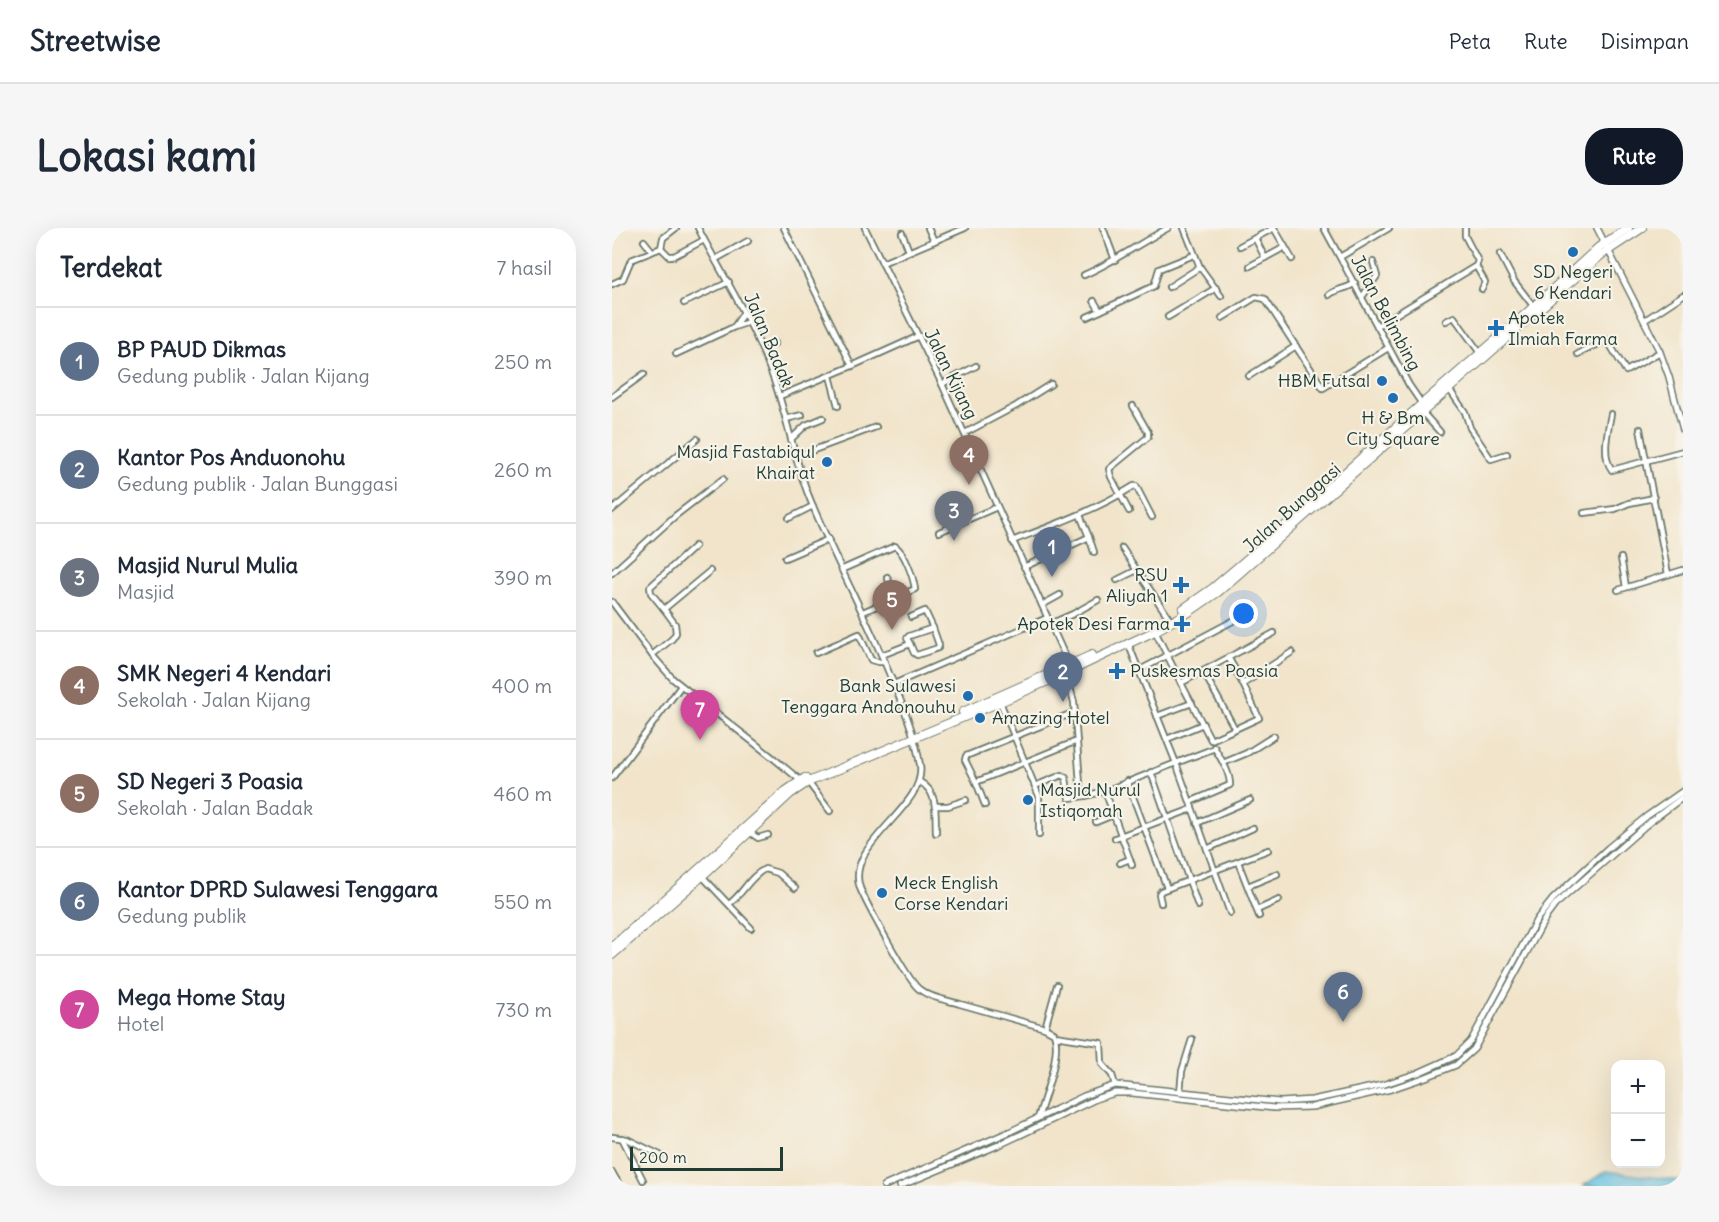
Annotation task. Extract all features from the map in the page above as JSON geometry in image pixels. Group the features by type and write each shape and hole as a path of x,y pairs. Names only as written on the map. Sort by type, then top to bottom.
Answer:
{"highway":[{"name":"Jalan Bunggasi","path":"1112,648 1155,631 1189,612 1424,408 1480,353 1521,323 1534,307 1628,228"},
{"name":"Jalan Bunggasi","path":"1424,408 1449,389 1606,246 1642,228"},
{"name":"Jalan Bunggasi","path":"914,736 1000,702 1112,648 1168,618 1224,583"},
{"name":"Jalan Bunggasi","path":"914,736 1067,669"},
{"path":"612,947 788,792 804,781 914,736"},
{"path":"612,955 702,876 788,792"}],"street":[{"path":"661,248 663,238 676,228"},
{"name":"Jalan Badak","path":"698,228 729,282 764,352 780,396 795,457 813,506 882,655 914,736 920,766 920,782"},
{"path":"784,228 852,366"},
{"name":"Jalan Kijang","path":"865,228 942,384 1050,624 1067,669 1075,712 1080,784 1085,796"},
{"path":"928,228 934,241"},
{"path":"882,263 954,230 965,228"},
{"path":"1103,228 1114,260"},
{"path":"1084,275 1168,228"},
{"path":"1184,228 1200,267 1221,296"},
{"path":"1240,246 1274,228 1292,259"},
{"name":"Jalan Belimbing","path":"1324,228 1388,348 1417,399 1440,432"},
{"path":"1340,257 1389,228"},
{"path":"1377,326 1476,266 1478,261 1465,236 1466,228"},
{"path":"1597,228 1660,352 1672,386 1683,430"},
{"path":"902,233 909,251"},
{"path":"1255,238 1265,258"},
{"path":"661,248 669,256 674,256 704,240"},
{"path":"644,241 652,251"},
{"path":"716,259 748,242"},
{"path":"1251,266 1285,247"},
{"path":"612,284 623,279 631,261 661,248"},
{"path":"1500,254 1514,281 1534,307"},
{"path":"1087,317 1154,286 1159,269 1194,255"},
{"path":"1362,297 1377,276 1373,262"},
{"path":"1476,266 1485,282 1482,289"},
{"path":"1168,287 1200,267"},
{"path":"684,303 729,282"},
{"path":"1329,295 1335,290 1348,288 1355,283"},
{"path":"1168,317 1216,288"},
{"path":"1645,320 1683,295"},
{"path":"1222,318 1256,297 1265,299 1323,388 1388,348"},
{"path":"1095,301 1100,311"},
{"path":"734,327 744,312"},
{"path":"1446,321 1454,317 1480,353"},
{"path":"676,354 749,322"},
{"path":"780,396 919,336"},
{"path":"1578,354 1607,340 1626,371 1660,352"},
{"path":"764,352 775,343"},
{"path":"1249,376 1296,346"},
{"path":"942,384 976,366"},
{"path":"612,397 644,374"},
{"path":"830,376 838,406"},
{"path":"964,433 1016,406 1051,384"},
{"path":"1449,389 1465,412 1470,428 1491,459 1507,454"},
{"path":"1129,511 1111,477 1109,468 1149,436 1133,406"},
{"path":"1611,414 1607,445 1610,469 1614,471 1683,451"},
{"path":"786,419 802,415"},
{"path":"790,439 806,425 823,418"},
{"path":"795,457 876,427"},
{"path":"1640,429 1668,574"},
{"path":"612,510 697,439"},
{"path":"612,573 675,516 723,479"},
{"path":"1012,541 1080,514 1136,486 1152,517"},
{"path":"1584,513 1618,508 1629,503 1654,498"},
{"path":"789,518 813,506"},
{"path":"939,532 997,507"},
{"path":"1080,514 1094,552"},
{"path":"1024,567 1089,537"},
{"path":"785,558 828,539"},
{"path":"652,656 676,633 675,624 651,593 650,587 695,546"},
{"path":"843,569 897,546 915,588 863,612"},
{"path":"1122,548 1168,618"},
{"path":"1621,558 1626,587"},
{"path":"1117,580 1137,570"},
{"path":"1618,590 1683,570"},
{"path":"664,609 710,571"},
{"path":"887,577 897,597"},
{"path":"1042,605 1060,595"},
{"path":"1050,624 1098,600"},
{"path":"612,602 652,656 681,686 804,781 830,811"},
{"path":"910,617 925,611 933,628 939,643 938,648 917,655 910,644 909,637 933,628"},
{"path":"1140,670 1169,657 1246,614"},
{"path":"894,684 1047,618"},
{"path":"816,653 871,630"},
{"path":"1155,631 1230,780 1230,785 1190,802"},
{"path":"1181,683 1275,633"},
{"path":"859,634 871,660 885,662"},
{"path":"1128,643 1167,739 1230,913"},
{"path":"882,655 910,644"},
{"path":"1243,684 1293,652"},
{"path":"1228,657 1260,718"},
{"path":"1203,671 1235,729"},
{"path":"613,776 681,686"},
{"path":"1000,702 1039,799 1039,835"},
{"path":"1157,716 1192,704"},
{"path":"985,805 965,756 1075,712"},
{"path":"1211,740 1267,714"},
{"path":"1167,739 1203,724"},
{"path":"1223,763 1247,753 1274,736"},
{"path":"976,782 1077,741"},
{"path":"1035,786 1062,775 1066,778 1069,798 1085,796 1105,791 1215,748"},
{"path":"1151,772 1198,906"},
{"path":"1127,781 1167,888"},
{"path":"936,833 936,806 930,790 920,782 865,855 859,870 861,889 907,975 917,988 938,998 1045,1029 1055,1036 1101,1043 1102,1064 1112,1075 1115,1085"},
{"path":"900,1186 1013,1138 1071,1110 1114,1094 1132,1093 1291,1108 1322,1105 1390,1086 1443,1063 1465,1049 1484,1021 1543,910 1616,840 1683,790"},
{"path":"1105,791 1118,837 1131,862 1120,863"},
{"path":"1397,1083 1447,1069 1470,1054 1551,910 1563,896 1621,846 1683,797"},
{"path":"936,806 948,806 966,800"},
{"path":"1197,823 1250,800"},
{"path":"1118,837 1192,809"},
{"path":"1096,822 1113,815"},
{"path":"1207,849 1253,828"},
{"path":"749,832 758,838 768,835"},
{"path":"1161,903 1159,893 1167,888 1215,872 1268,850"},
{"path":"1238,862 1258,913 1279,900"},
{"path":"729,904 737,898 752,878 765,869 778,873 795,888"},
{"path":"1248,886 1277,874"},
{"path":"702,876 751,928"},
{"path":"1045,1029 1057,984"},
{"path":"1038,1118 1055,1054 1055,1036"},
{"path":"1180,1092 1182,1071 1192,1039"},
{"path":"884,1186 1009,1132 1084,1096 1115,1085 1294,1102 1390,1086"},
{"path":"1009,1132 1013,1138"},
{"path":"612,1137 622,1138 660,1155"},
{"path":"622,1138 643,1180"},
{"path":"612,1172 620,1186"}],"water":[{"path":"1606,1171 1683,1181 1683,1186 1583,1186"}],"place":[{"name":"SD Negeri 6 Kendari","path":"1573,252"},
{"name":"Apotek Ilmiah Farma","path":"1496,328"},
{"name":"HBM Futsal","path":"1382,381"},
{"name":"H & Bm City Square","path":"1393,398"},
{"name":"Masjid Fastabiqul Khairat","path":"827,462"},
{"name":"SMK Negeri 4 Kendari","path":"969,485"},
{"name":"Masjid Nurul Mulia","path":"954,541"},
{"name":"BP PAUD Dikmas","path":"1052,577"},
{"name":"RSU Aliyah 1","path":"1181,585"},
{"name":"Apotek Desi Farma","path":"1182,624"},
{"name":"SD Negeri 3 Poasia","path":"892,630"},
{"name":"Puskesmas Poasia","path":"1117,671"},
{"name":"Bank Sulawesi Tenggara Andonouhu","path":"968,696"},
{"name":"Kantor Pos Anduonohu","path":"1063,702"},
{"name":"Amazing Hotel","path":"980,718"},
{"name":"Mega Home Stay","path":"700,740"},
{"name":"Masjid Nurul Istiqomah","path":"1028,800"},
{"name":"Meck English Corse Kendari","path":"882,893"},
{"name":"Kantor DPRD Sulawesi Tenggara","path":"1343,1022"}]}
